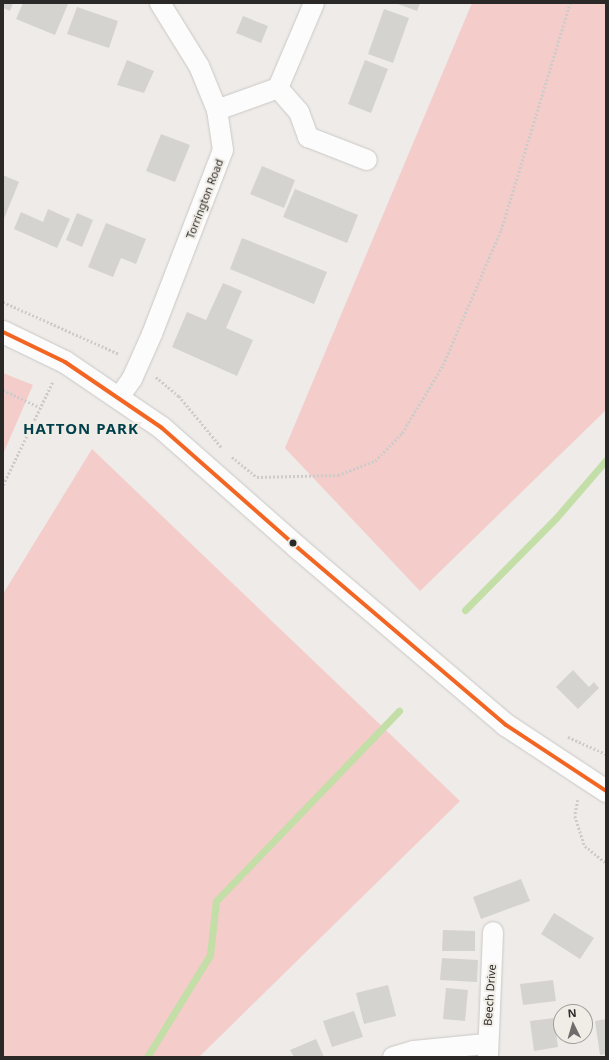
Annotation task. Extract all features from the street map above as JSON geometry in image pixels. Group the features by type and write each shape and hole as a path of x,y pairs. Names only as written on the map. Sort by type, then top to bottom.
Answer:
{"street":[{"name":"Torrington Road","path":"120,396 132,379 152,334 223,150 217,110 199,66 160,3"},
{"path":"217,110 278,88 314,3"},
{"path":"278,88 299,112 308,137 367,160"},
{"path":"3,332 65,362 120,396 211,468 298,548 506,725 606,791"},
{"name":"Beech Drive","path":"487,1051 494,932"},
{"path":"393,1057 414,1051 487,1051"}],"path":[{"path":"150,372 179,396 225,451 258,477 338,475 375,461 402,433 443,365 501,230 570,3"},
{"path":"3,302 124,357"},
{"path":"3,485 38,406 65,362"},
{"path":"3,390 38,406"},
{"path":"221,456 225,451"}],"shaded area":[{"path":"472,3 606,3 606,410 420,591 285,448"},
{"path":"3,373 33,385 3,454"},
{"path":"92,449 460,801 199,1057 3,1057 3,594"}],"building":[{"path":"3,3 13,3 10,11 3,8"},
{"path":"23,3 68,4 55,35 16,19"},
{"path":"395,3 420,3 417,11"},
{"path":"77,7 118,21 109,48 67,34"},
{"path":"384,9 409,18 393,63 368,54"},
{"path":"243,16 268,26 261,43 236,33"},
{"path":"127,60 154,71 144,93 117,85"},
{"path":"365,60 388,69 371,113 348,104"},
{"path":"161,134 190,145 175,182 146,171"},
{"path":"262,166 295,180 284,208 250,194"},
{"path":"3,175 19,182 3,221"},
{"path":"295,189 358,215 347,243 283,217"},
{"path":"48,209 70,219 57,248 14,229 21,212 43,222"},
{"path":"77,213 93,220 82,247 66,240"},
{"path":"106,223 146,239 136,264 121,258 113,277 88,267"},
{"path":"242,238 327,272 314,304 230,269"},
{"path":"223,283 242,291 226,328 253,340 237,376 172,347 187,312 206,320"},
{"path":"573,670 589,687 594,682 599,688 578,709 556,687"},
{"path":"521,879 530,901 481,919 473,897"},
{"path":"554,913 594,938 580,959 541,934"},
{"path":"443,930 475,931 475,951 442,951"},
{"path":"442,958 478,960 477,982 440,980"},
{"path":"553,980 556,1001 523,1005 520,984"},
{"path":"388,985 396,1016 364,1024 356,993"},
{"path":"446,988 468,990 465,1021 443,1019"},
{"path":"354,1011 363,1037 332,1047 323,1021"},
{"path":"553,1018 553,1044 558,1044 558,1047 534,1051 530,1021"},
{"path":"606,1019 606,1054 600,1055 595,1021"},
{"path":"316,1039 324,1057 294,1057 290,1050"}],"waterway":[{"path":"465,610 556,518 606,460"},
{"path":"147,1057 210,955 216,901 399,711"}],"transit line":[{"path":"3,332 65,362 162,428 298,548 506,725 606,791"}],"district":[{"name":"HATTON PARK","path":"81,429"}]}
